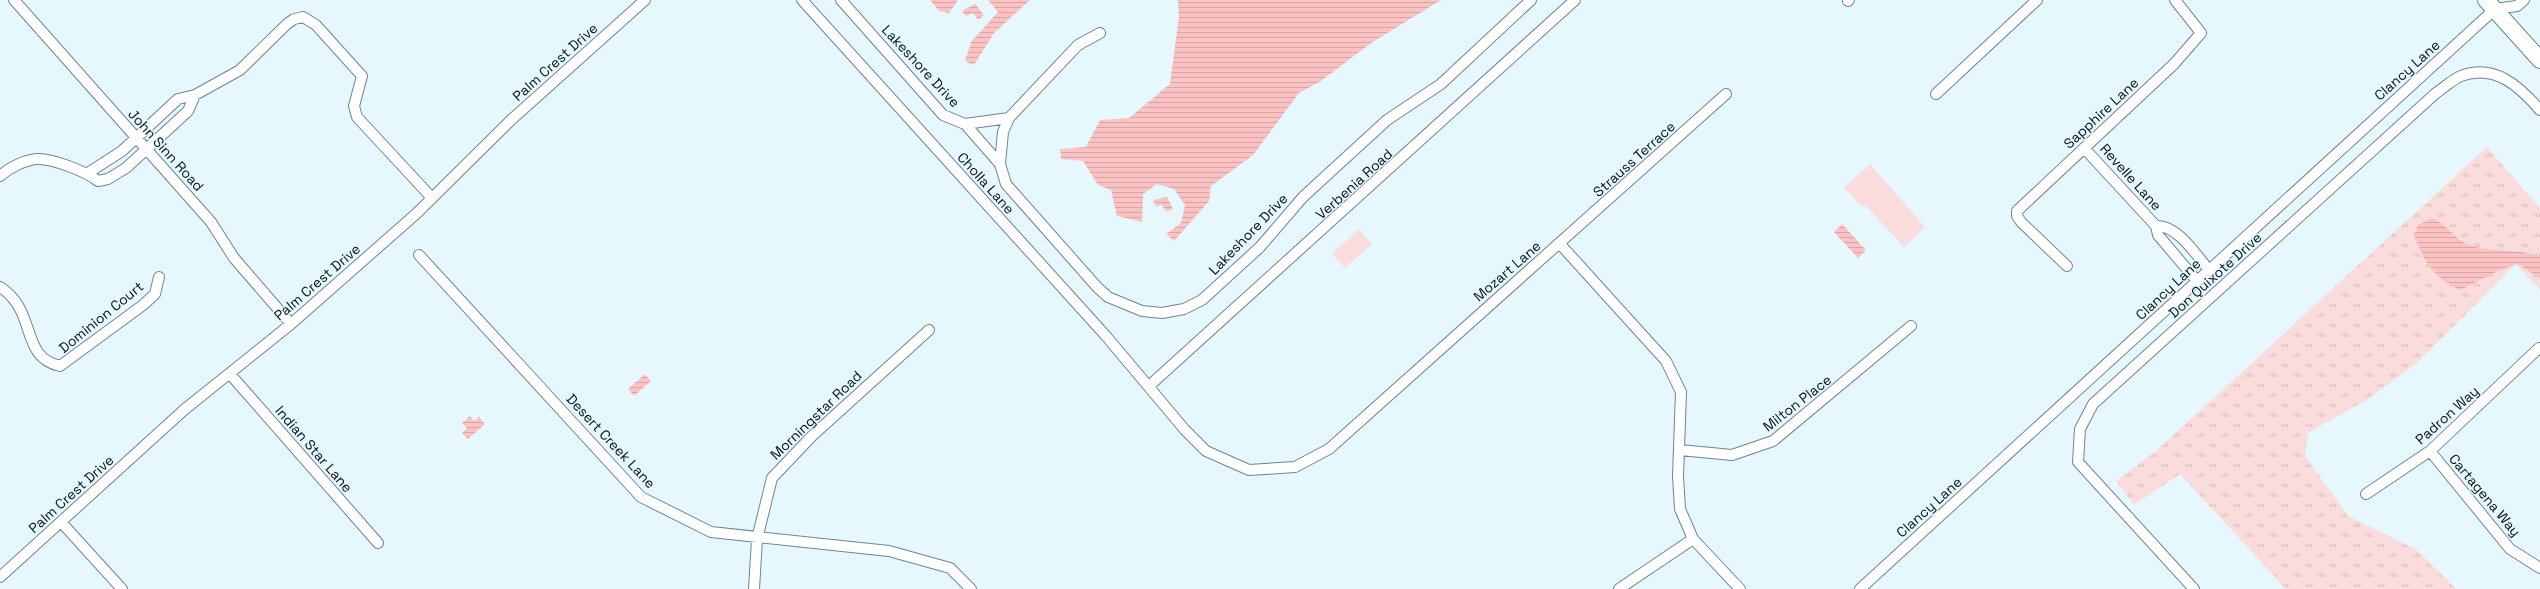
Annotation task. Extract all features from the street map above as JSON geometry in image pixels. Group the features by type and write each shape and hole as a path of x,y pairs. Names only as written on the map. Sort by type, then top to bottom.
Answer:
{"main road":[{"path":"2492,3 2540,60"}],"street":[{"name":"John Sinn Road","path":"14,0 211,222 234,258 291,324"},
{"name":"Palm Crest Drive","path":"0,577 185,409 291,324 432,198 511,120 645,0"},
{"name":"Cholla Lane","path":"802,0 1149,386"},
{"name":"Lakeshore Drive","path":"841,0 943,114 965,124 1000,164 1006,184 1108,297 1142,311 1162,313 1184,309 1202,300 1232,274 1309,192 1387,120 1441,84 1531,0"},
{"name":"Verbenia Road","path":"1149,386 1575,0"},
{"path":"1936,94 2038,0"},
{"name":"Sapphire Lane","path":"2067,266 2021,222 2017,216 2017,211 2174,64 2201,33 2175,0"},
{"path":"2492,3 2517,6 2524,0"},
{"name":"Clancy Lane","path":"1860,589 2209,270 2492,3"},
{"path":"88,172 122,151 178,99 195,95 218,81 233,75 287,24 294,19 303,17 316,25 362,76 354,106 357,117 432,198"},
{"path":"1000,164 1003,132 1009,118 1078,46 1100,33"},
{"name":"Don Quixote Drive","path":"2194,589 2078,462 2080,428 2093,404 2436,93 2461,76 2489,72 2520,87 2540,110"},
{"name":"Strauss Terrace","path":"1560,244 1726,94"},
{"path":"0,176 21,163 38,159 88,172 98,181 108,179 126,168 188,111 195,95"},
{"path":"965,124 1009,118"},
{"name":"Revelle Lane","path":"2084,148 2156,226 2158,235 2197,281"},
{"name":"Revelle Lane","path":"2156,226 2164,226 2178,235 2209,270"},
{"name":"Mozart Lane","path":"1149,386 1185,430 1206,451 1249,470 1295,467 1329,449 1560,244 1666,361 1681,392 1678,476 1680,509 1693,539 1740,589"},
{"name":"Desert Creek Lane","path":"420,255 641,497 711,532 758,539 889,551 950,568 972,589"},
{"name":"Dominion Court","path":"0,287 19,304 33,344 41,358 48,364 60,366 143,305 155,294 159,277"},
{"name":"Milton Place","path":"1680,450 1732,455 1773,441 1911,326"},
{"name":"Morningstar Road","path":"754,589 758,539 772,478 812,436 929,330"},
{"name":"Padron Way","path":"2366,494 2430,451 2539,348"},
{"name":"Indian Star Lane","path":"230,374 378,543"},
{"name":"Cartagena Way","path":"2430,451 2510,549 2540,568"},
{"path":"61,522 119,588"},
{"path":"1619,589 1693,539"}],"green space":[{"path":"2487,147 2540,208 2540,290 2516,264 2417,363 2368,399 2308,433 2305,456 2348,516 2416,549 2456,589 2286,589 2180,474 2134,505 2116,481 2156,451"},
{"path":"1870,164 1925,227 1904,247 1865,205 1862,207 1844,188"},
{"path":"1359,229 1372,244 1345,268 1332,254"}],"shaded area":[{"path":"930,0 958,0 949,13 939,11"},
{"path":"988,0 1030,0 994,33 974,65 965,61 971,42 998,12"},
{"path":"1178,0 1441,0 1371,43 1321,81 1299,93 1253,155 1211,186 1209,201 1174,241 1166,234 1181,223 1185,205 1174,189 1157,184 1143,194 1142,222 1117,216 1111,190 1098,185 1083,161 1061,159 1060,149 1086,147 1100,120 1129,118 1170,84 1179,17"},
{"path":"975,4 984,15 978,20 973,13 966,16 962,11"},
{"path":"1167,197 1173,209 1166,212 1162,205 1156,206 1153,200"},
{"path":"2431,218 2441,223 2459,239 2469,245 2478,248 2523,252 2540,257 2540,278 2518,264 2496,272 2460,290 2450,285 2431,268 2422,254 2414,235 2418,225"},
{"path":"1842,224 1866,250 1858,258 1834,232"},
{"path":"645,374 651,381 634,396 628,389"},
{"path":"470,416 474,421 479,417 485,424 468,439 462,433 467,428 462,423"}]}
